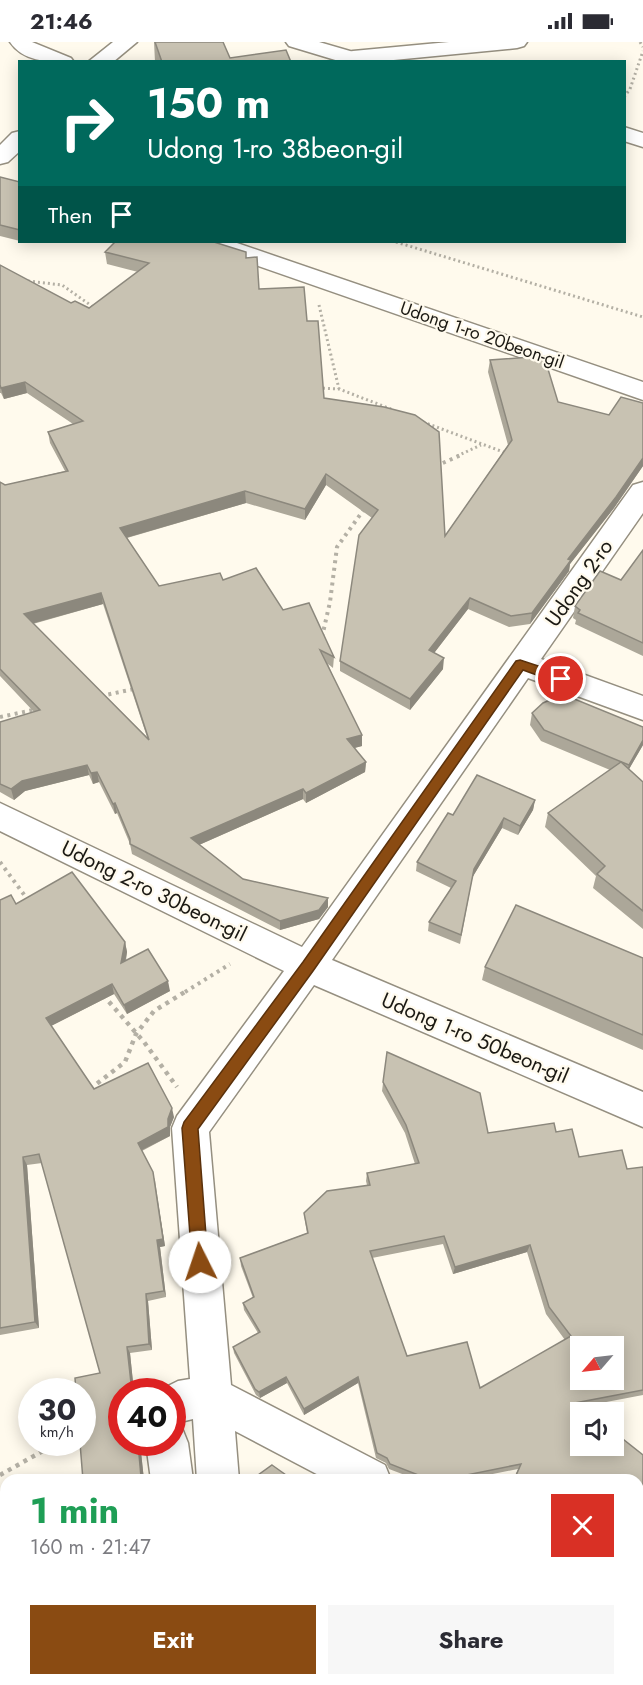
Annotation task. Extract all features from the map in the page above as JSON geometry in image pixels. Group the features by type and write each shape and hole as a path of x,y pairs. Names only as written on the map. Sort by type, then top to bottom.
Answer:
{"street":[{"path":"23,45 51,42"},
{"path":"296,42 360,59 517,42"},
{"path":"360,59 373,42"},
{"path":"101,60 122,43"},
{"path":"23,45 59,60"},
{"path":"626,135 643,140"},
{"path":"0,157 18,140"},
{"path":"0,166 18,172"},
{"name":"Udong 1-ro 20beon-gil","path":"215,243 643,391"},
{"name":"Udong 2-ro","path":"190,1128 308,966 643,492"},
{"path":"520,664 643,708"},
{"name":"Udong 2-ro 30beon-gil","path":"0,816 308,966"},
{"name":"Udong 1-ro 50beon-gil","path":"308,966 643,1110"},
{"path":"190,1128 191,1400 216,1474"},
{"path":"191,1400 357,1474"},
{"path":"169,1456 171,1474"}],"path":[{"path":"640,42 643,46"},
{"path":"626,94 643,51"},
{"path":"399,243 643,317"},
{"path":"320,280 316,294 339,389"},
{"path":"19,281 62,285 102,315"},
{"path":"317,388 339,389 394,410"},
{"path":"416,419 512,455"},
{"path":"435,467 482,445"},
{"path":"313,642 322,637 330,602 337,547 366,506"},
{"path":"91,698 136,688"},
{"path":"0,717 45,708"},
{"path":"0,862 34,908"},
{"path":"88,1090 125,1062 136,1034 154,1011 260,943"},
{"path":"98,988 179,1089 190,1128"},
{"path":"2,1474 34,1456"}],"building":[{"path":"155,42 223,42 230,58 286,50 290,60 161,60"},
{"path":"0,177 18,182 18,230 0,225"},
{"path":"114,243 217,243 246,252 246,258 257,257 259,289 304,287 307,321 318,321 324,398 384,407 415,415 439,432 445,536 512,440 490,360 544,356 558,402 609,415 621,397 643,403 643,458 568,559 571,560 532,613 511,616 470,598 429,650 444,658 410,699 340,661 359,535 378,510 326,474 305,509 245,491 120,528 159,586 220,573 223,580 256,568 283,610 309,603 334,657 320,650 362,735 347,739 366,762 306,793 303,789 191,838 243,879 328,898 319,910 280,921 130,844 115,803 113,804 97,772 91,773 87,765 22,781 11,789 0,784 0,722 40,710 0,669 0,482 5,485 68,471 48,432 83,421 25,382 1,388 0,265 71,303 75,301 89,308 149,263 105,252","holes":["101,593 149,740 24,614"]},
{"path":"643,550 643,643 578,613 580,610 575,606 600,571 621,580"},
{"path":"554,698 572,698 643,727 643,740 629,765 544,730 532,713 543,703"},
{"path":"621,762 643,782 643,911 597,874 605,866 548,813"},
{"path":"477,775 535,800 520,826 504,818 474,869 461,935 429,922 456,881 417,862 448,813 453,815"},
{"path":"72,872 125,942 121,963 148,949 168,981 124,1005 112,984 46,1018 94,1089 148,1063 172,1108 168,1127 138,1143 153,1172 163,1239 157,1240 164,1291 146,1294 149,1344 127,1347 130,1378 108,1378 108,1456 139,1456 141,1474 83,1474 81,1456 96,1456 96,1378 75,1378 100,1373 39,1154 23,1157 35,1322 0,1328 0,900 11,895 16,904"},
{"path":"516,905 643,958 643,1035 485,967"},
{"path":"387,1052 480,1093 488,1133 554,1123 556,1132 572,1129 579,1157 622,1150 627,1169 643,1167 643,1390 570,1402 570,1456 624,1456 624,1440 643,1455 643,1474 517,1474 521,1464 472,1474 416,1474 390,1464 387,1458 377,1453 358,1377 304,1409 286,1377 259,1392 255,1389 233,1347 260,1332 243,1303 254,1297 240,1258 308,1233 304,1213 327,1191 370,1185 367,1173 419,1163 406,1125 383,1082","holes":["444,1236 455,1267 530,1245 549,1307 571,1336 624,1336 624,1390 570,1390 570,1337 480,1388 467,1342 407,1356 370,1251"]},
{"path":"272,1465 285,1474 259,1474"}],"route":[{"path":"200,1262 190,1128 308,966 520,664 561,679"}]}
